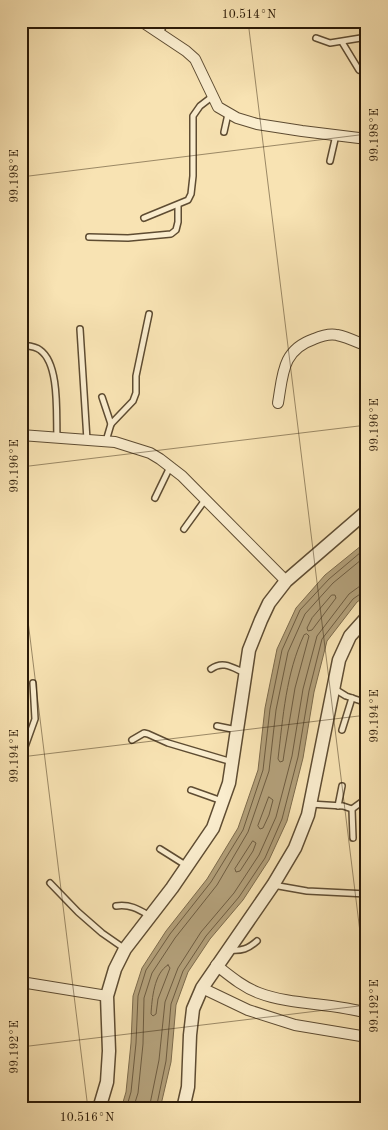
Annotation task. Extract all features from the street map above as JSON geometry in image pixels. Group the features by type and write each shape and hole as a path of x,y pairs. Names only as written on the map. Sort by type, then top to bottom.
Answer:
{"street":[{"path":"141,21 195,59 214,95 218,107 237,118 257,124 367,139"},
{"path":"278,403 286,363 291,353 310,340 336,334 367,346"},
{"path":"21,435 106,441 136,447 160,459 182,476 286,581"},
{"path":"99,1109 107,1082 107,996 115,969 125,949 213,828 229,783 245,673 254,636 269,603 286,581 367,511"},
{"path":"184,1109 188,1088 193,1009 202,988 216,965 273,885 294,848 308,815 339,660 350,636 364,623"},
{"path":"216,965 241,984 260,994 348,1008 367,1013"},
{"path":"21,982 107,996"},
{"path":"202,988 248,1010 295,1025 367,1037"}],"lane":[{"path":"159,34 165,21"},
{"path":"316,38 330,43 367,37"},
{"path":"342,42 359,70"},
{"path":"144,218 188,200 191,194 193,176 193,116 200,106 214,95"},
{"path":"224,132 228,113"},
{"path":"330,161 336,135"},
{"path":"90,237 128,238 171,234 176,230 178,222 178,205"},
{"path":"106,441 111,424 133,401 136,392 136,376 149,314"},
{"path":"80,329 87,440"},
{"path":"21,345 39,349 47,356 56,394 56,438"},
{"path":"102,397 111,424"},
{"path":"155,498 170,467"},
{"path":"184,529 205,500"},
{"path":"211,669 223,664 245,673"},
{"path":"21,758 35,719 34,683"},
{"path":"333,688 367,703"},
{"path":"342,730 352,698"},
{"path":"217,726 237,730"},
{"path":"132,740 144,733 168,743 233,762"},
{"path":"338,806 342,786"},
{"path":"191,790 222,801"},
{"path":"310,804 352,809 363,801"},
{"path":"352,809 353,838"},
{"path":"160,848 187,866"},
{"path":"50,883 89,921 125,949"},
{"path":"273,885 307,891 367,894"},
{"path":"116,906 125,904 134,906 150,916"},
{"path":"227,950 241,951 250,947 257,940"}],"water":[{"path":"367,541 367,595 357,602 327,641 314,692 303,758 287,821 269,860 243,900 210,939 188,972 176,1005 171,1062 160,1109 121,1109 126,1092 133,996 142,968 166,931 207,879 238,828 258,770 265,708 277,649 296,608 325,575"}]}
